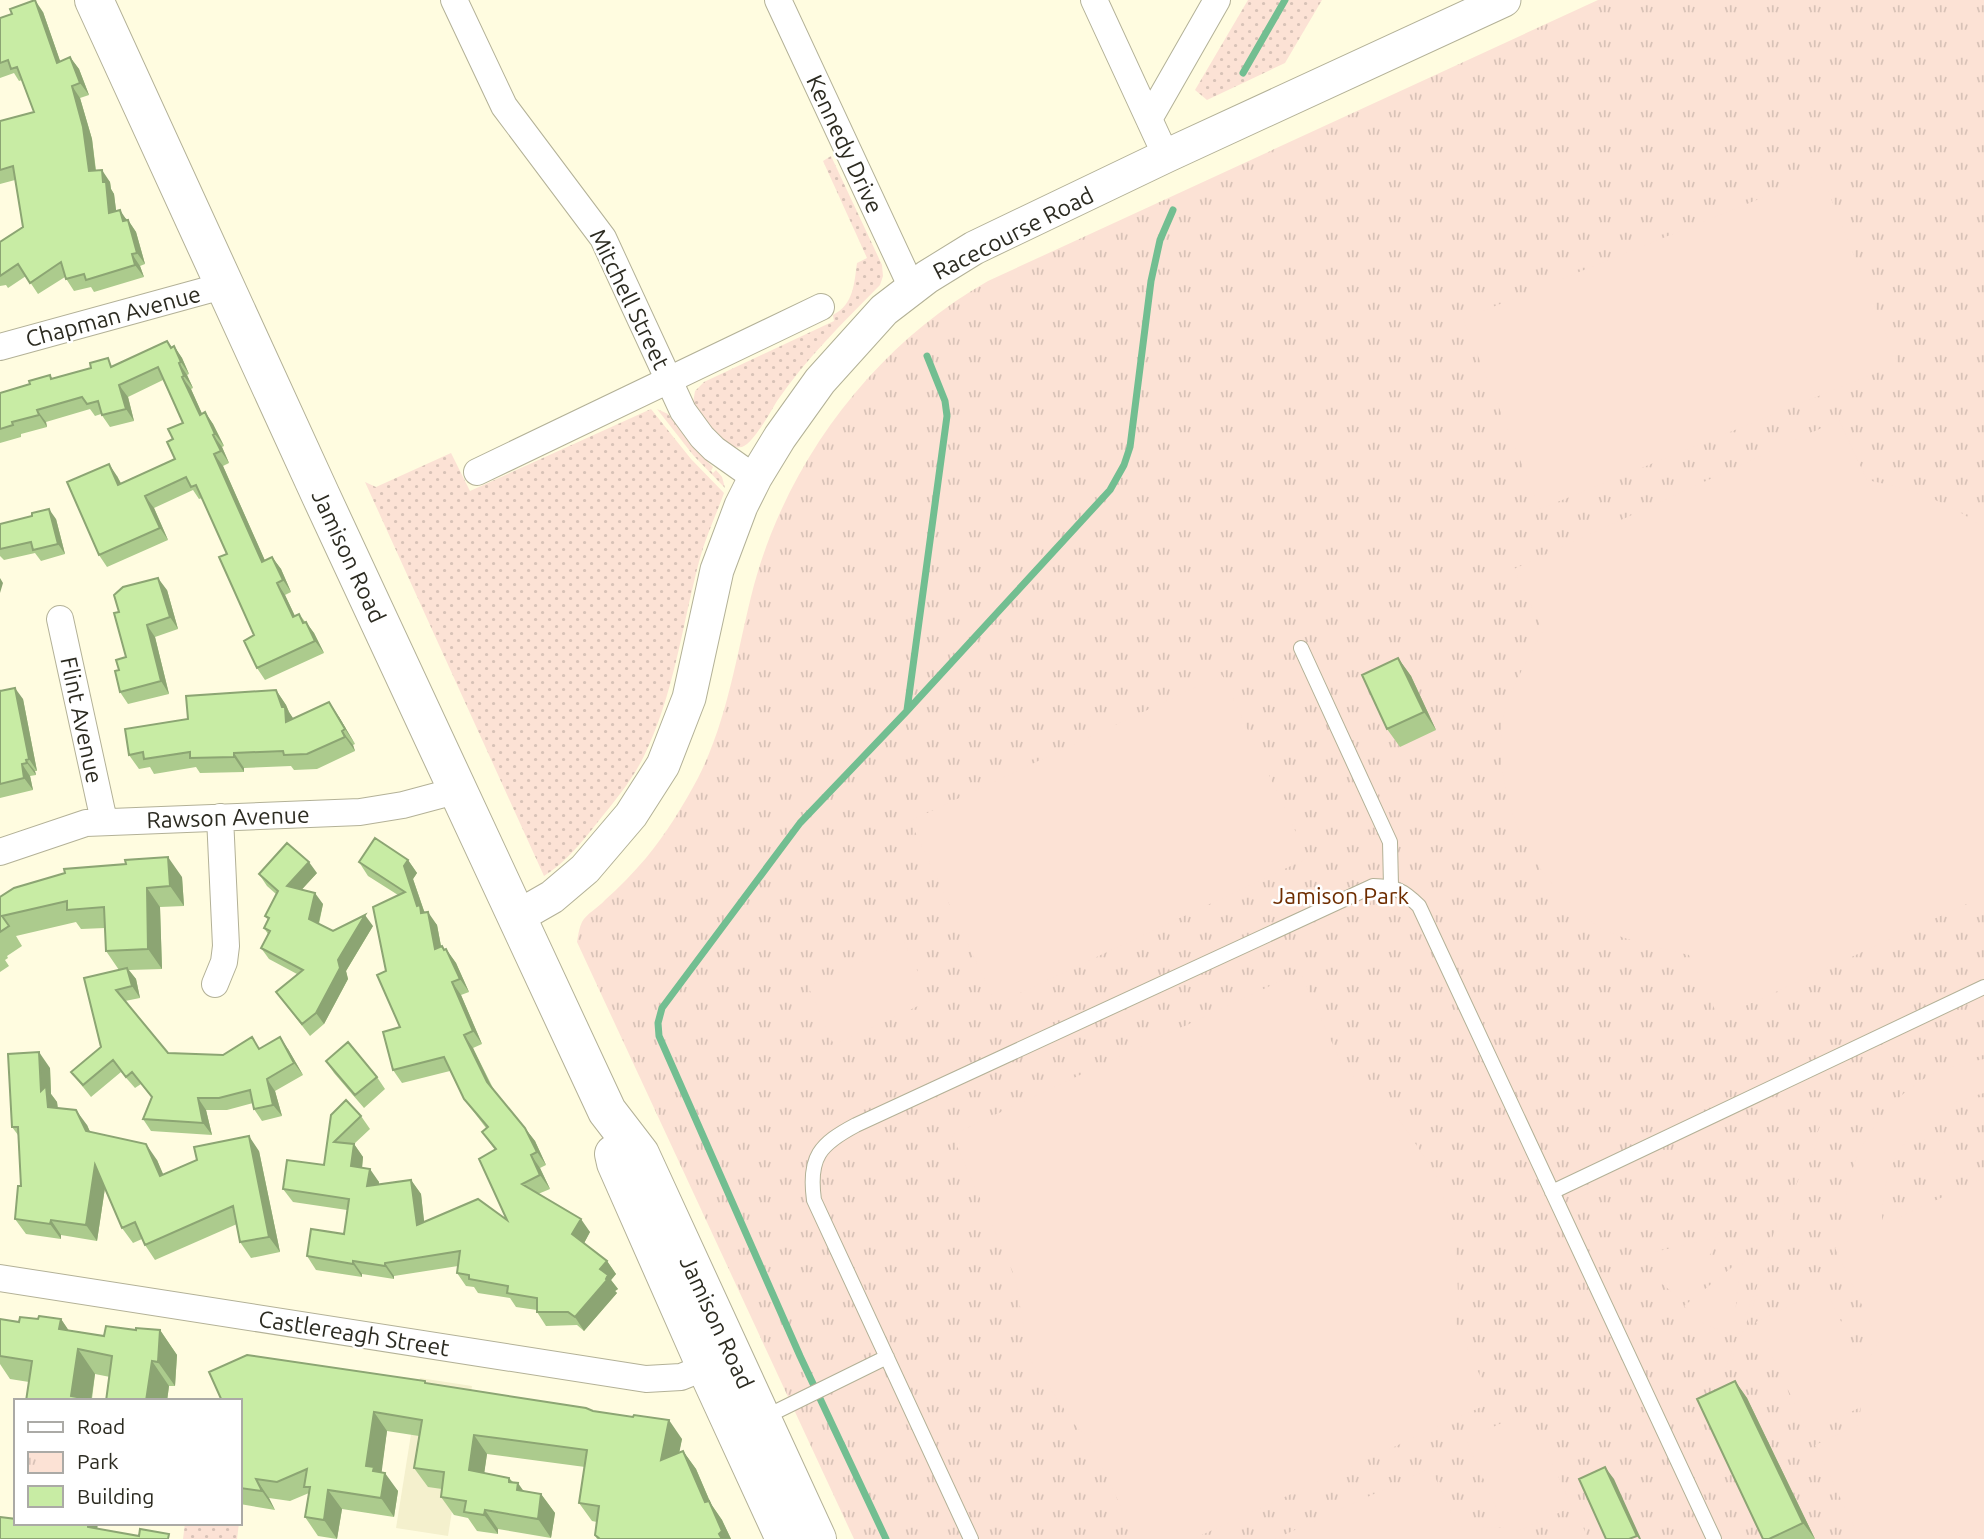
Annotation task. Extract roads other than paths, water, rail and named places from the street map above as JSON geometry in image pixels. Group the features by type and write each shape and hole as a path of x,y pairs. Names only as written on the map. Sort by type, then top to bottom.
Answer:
{"main road":[{"name":"Jamison Road","path":"94,0 607,1111 640,1154 817,1539"},
{"name":"Jamison Road","path":"607,1111 615,1163 785,1539"}],"street":[{"name":"Mitchell Street","path":"454,0 504,106 598,229 682,411 714,449 755,478"},
{"name":"Kennedy Drive","path":"778,0 912,288"},
{"path":"1094,0 1166,156"},
{"path":"1149,119 1217,0"},
{"name":"Racecourse Road","path":"517,917 552,897 585,869 631,815 663,765 689,698 717,570 736,518 755,478 780,437 820,381 862,333 912,288 957,257 1166,156 1504,0"},
{"name":"Chapman Avenue","path":"0,347 226,285"},
{"path":"477,472 821,307"},
{"name":"Flint Avenue","path":"60,619 104,821"},
{"name":"Rawson Avenue","path":"0,852 75,825 104,821 360,812 403,805 459,790"},
{"path":"215,984 224,962 226,946 220,817"},
{"name":"Castlereagh Street","path":"0,1278 646,1379 681,1377 706,1367"}],"lane":[{"path":"1301,648 1390,842 1391,887"},
{"path":"971,1539 814,1200 811,1180 814,1163 821,1149 833,1137 1373,886 1391,887 1405,893 1419,906 1714,1539"},
{"path":"1552,1192 1984,987"},
{"path":"762,1419 887,1357"}],"waterway":[{"path":"1243,73 1285,0"},
{"path":"886,1539 800,1356 659,1036 658,1023 662,1008 800,823 1110,490 1124,465 1130,447 1151,281 1160,240 1173,210"},
{"path":"907,710 947,416 945,401 927,356"}],"park label":[{"name":"Jamison Park","path":"1341,895"}]}
